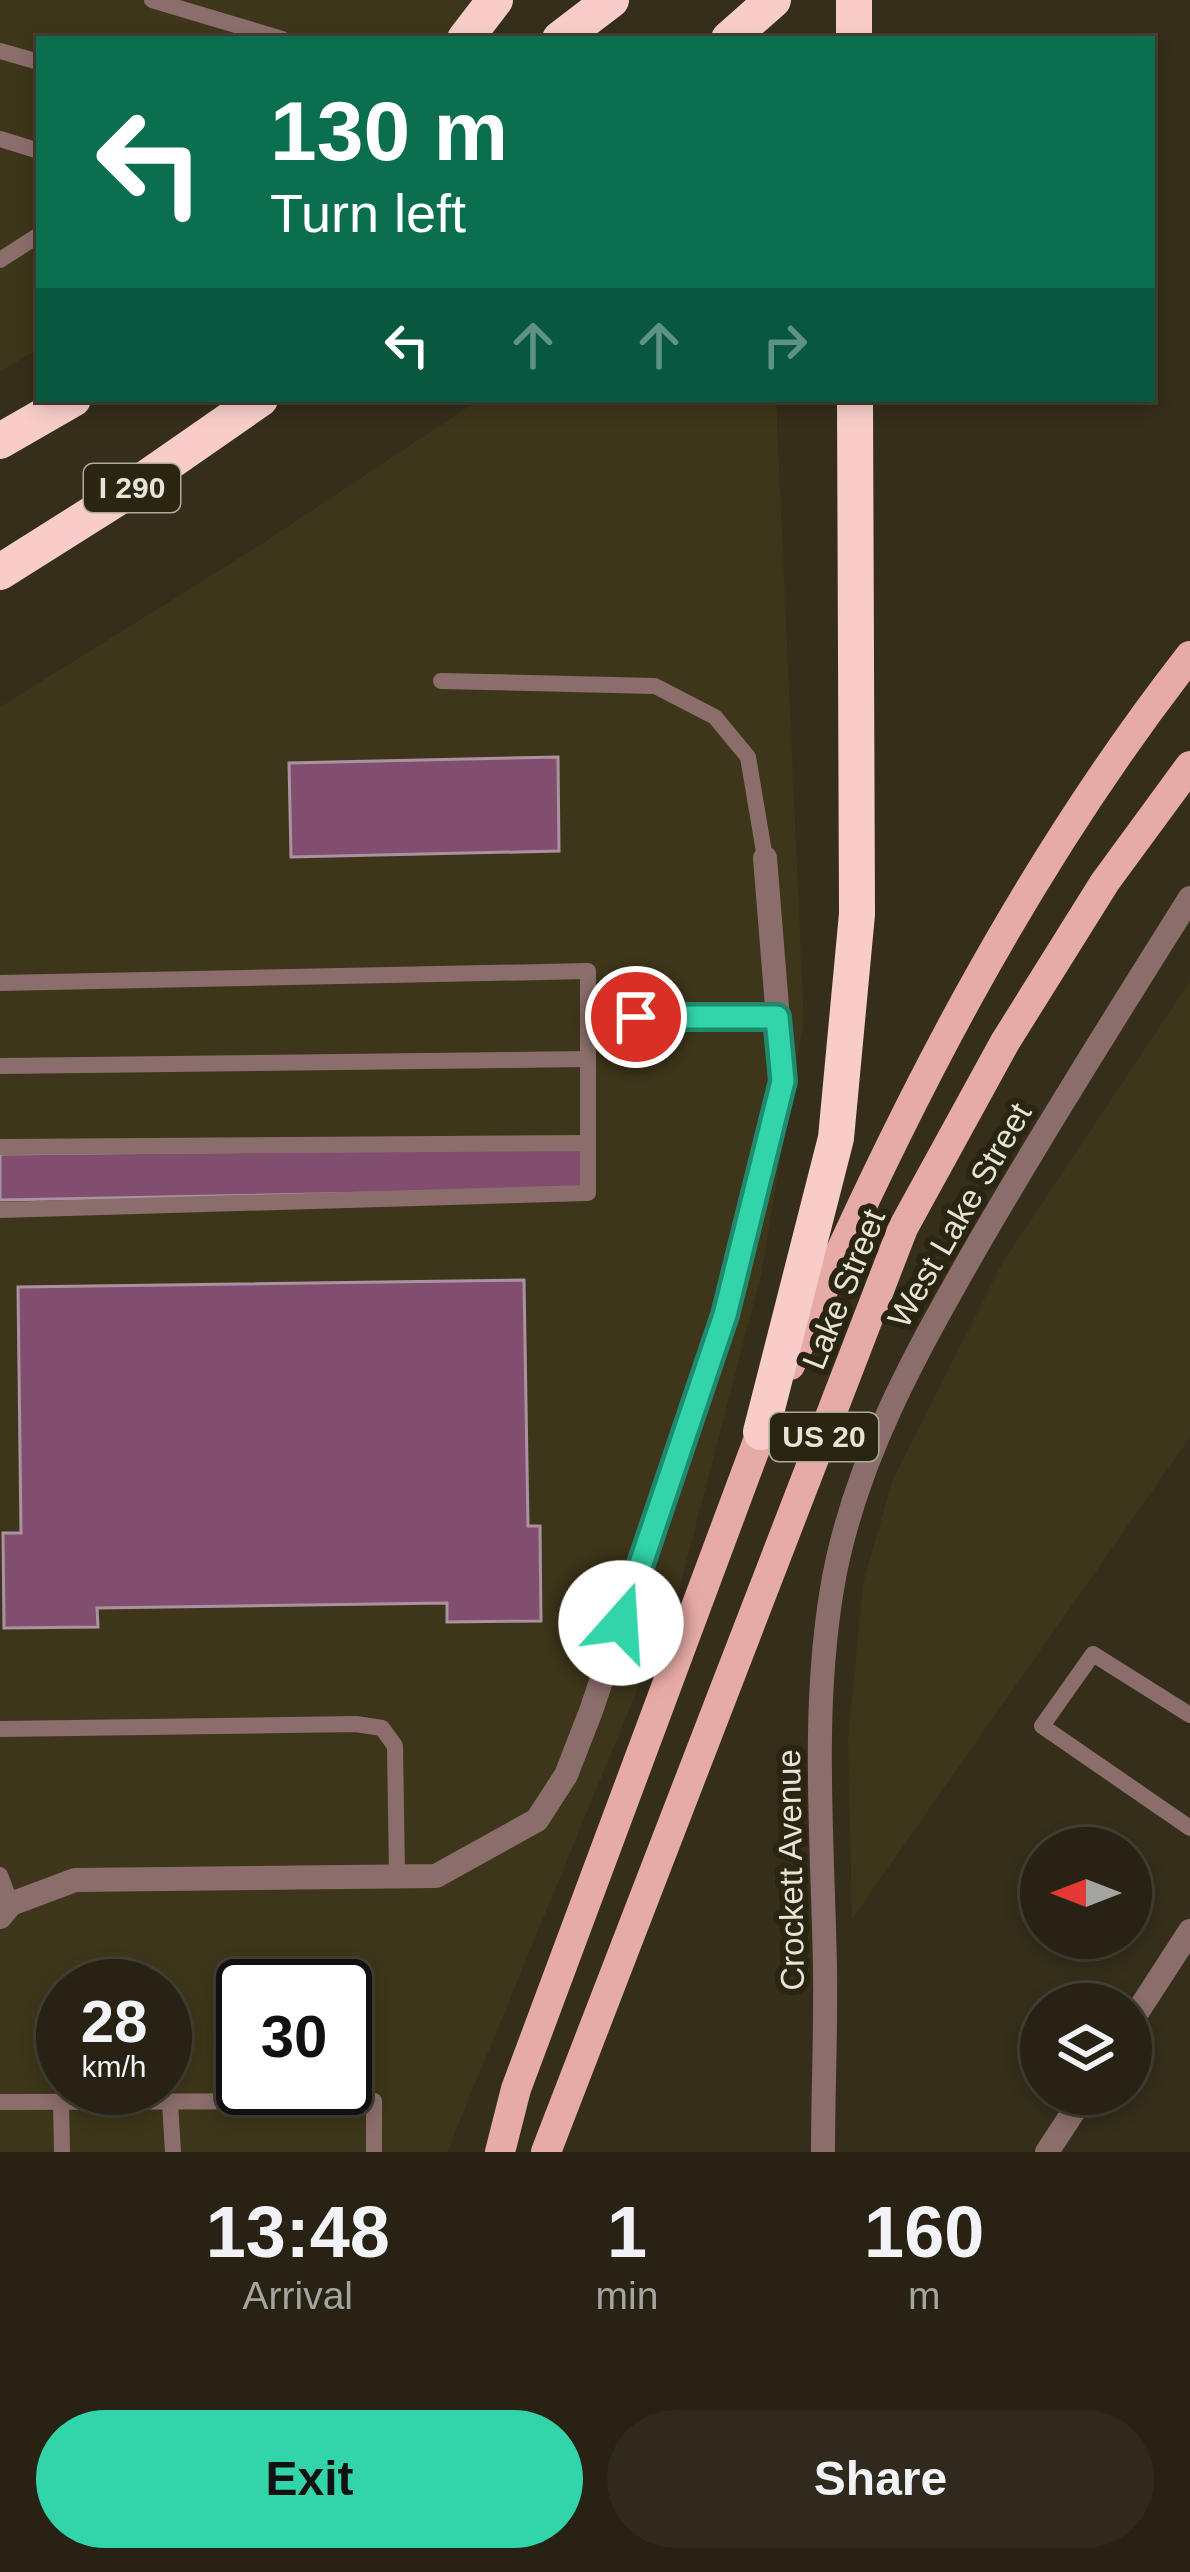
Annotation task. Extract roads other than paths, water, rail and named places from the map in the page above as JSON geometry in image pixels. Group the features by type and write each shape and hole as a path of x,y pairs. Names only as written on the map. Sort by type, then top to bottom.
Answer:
{"highway":[{"path":"467,36 495,0"},
{"path":"564,36 611,0"},
{"path":"732,36 773,0"},
{"path":"854,0 854,36"},
{"path":"0,441 68,402"},
{"name":"I 290","path":"0,572 255,402"},
{"name":"US 20","path":"761,1432 836,1138 849,1003 857,914 855,402"}],"main road":[{"name":"Lake Street","path":"500,2152 516,2089 761,1432 854,1217 912,1100 1033,883 1190,656"},
{"name":"Lake Street","path":"546,2152 903,1228 1005,1042 1105,882 1190,766"}],"street":[{"path":"6,1910 75,1880 436,1876 537,1820 566,1774 591,1711 725,1315 783,1081 765,858"},
{"name":"West Lake Street","path":"832,1587 846,1528 890,1404 1044,1131 1190,898"},
{"name":"Crockett Avenue","path":"823,2152 825,1973 819,1785 823,1666 832,1587"},
{"path":"1152,1990 1190,1931"},
{"path":"1047,2152 1071,2115"}],"lane":[{"path":"152,0 272,36"},
{"path":"0,51 36,61"},
{"path":"0,139 36,150"},
{"path":"0,260 36,237"},
{"path":"441,681 655,686 715,717 748,758 765,858"},
{"path":"0,982 588,971 588,1193 0,1210"},
{"path":"588,1017 777,1017"},
{"path":"0,1066 588,1058"},
{"path":"0,1147 588,1143"},
{"path":"1190,1715 1094,1654 1042,1726 1190,1828"},
{"path":"0,1729 356,1724 382,1728 395,1746 397,1876"},
{"path":"0,1875 6,1910"},
{"path":"192,2103 374,2101 374,2152"},
{"path":"0,2102 36,2102"},
{"path":"61,2115 62,2152"},
{"path":"171,2115 173,2152"}]}
